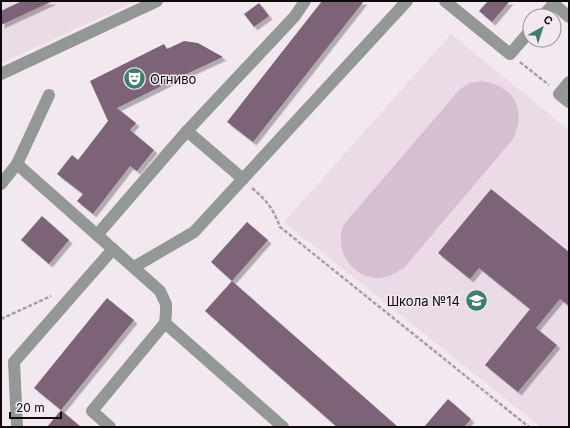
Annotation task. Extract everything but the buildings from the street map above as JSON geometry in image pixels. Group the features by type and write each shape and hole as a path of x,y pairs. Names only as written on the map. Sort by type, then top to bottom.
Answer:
{"street":[{"path":"1,74 157,1"},
{"path":"97,235 187,131 295,16 305,1"},
{"path":"134,267 194,232 407,1"},
{"path":"445,1 510,54 522,40"},
{"path":"555,2 569,16"},
{"path":"569,82 560,94 569,102"},
{"path":"1,184 18,164 49,95"},
{"path":"187,131 243,179"},
{"path":"18,164 160,291 166,304 165,323 92,411 110,427"},
{"path":"17,427 14,362 113,249"},
{"path":"165,323 283,427"}],"path":[{"path":"510,54 560,94"},
{"path":"243,179 267,201 280,227 529,427"}],"shaded area":[{"path":"1,1 137,1 1,63"},
{"name":"Школа №14","path":"451,34 569,130 569,427 541,427 284,222"},
{"path":"481,81 492,83 502,88 515,100 519,118 513,139 404,268 381,278 373,278 357,271 346,259 341,244 341,234 345,223 460,89 470,83"}],"place":[{"name":"Огниво","path":"135,79"},
{"name":"Школа №14","path":"476,301"}]}
